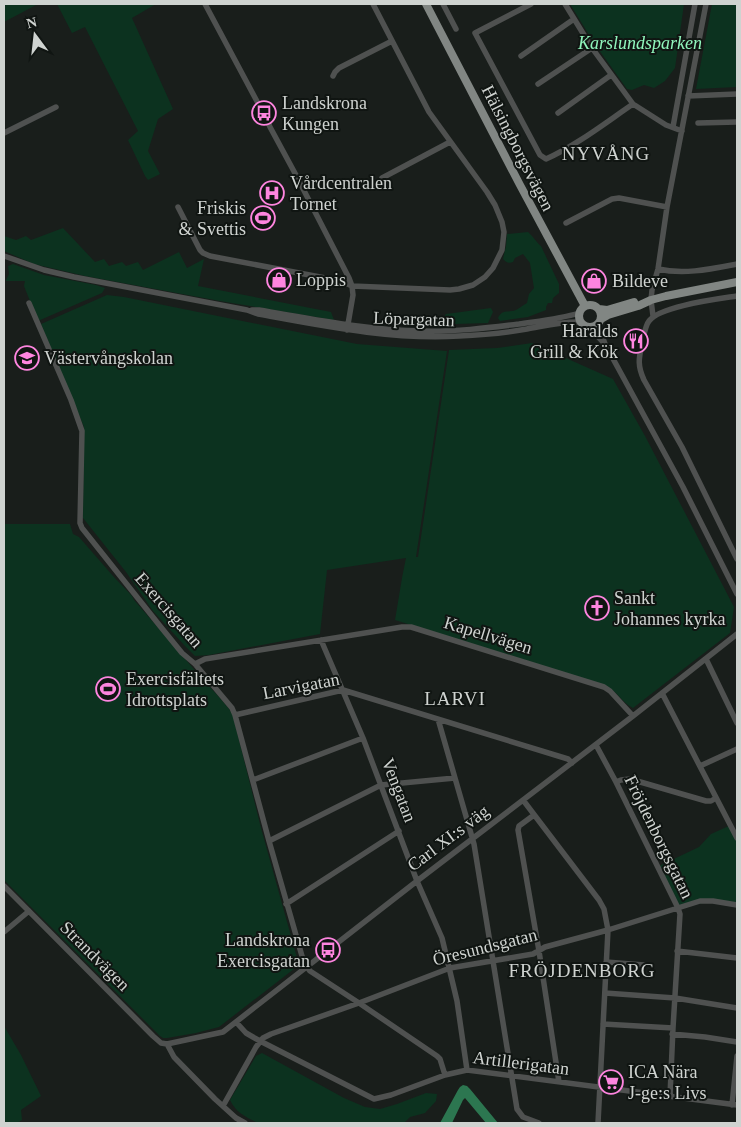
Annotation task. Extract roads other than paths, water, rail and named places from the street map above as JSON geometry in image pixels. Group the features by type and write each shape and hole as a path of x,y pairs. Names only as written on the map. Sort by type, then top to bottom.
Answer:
{"main road":[{"name":"Hälsingborgsvägen","path":"426,4 584,306"},
{"path":"651,300 636,301 607,310 599,309 594,305 584,306 578,318 584,326 590,328 608,315 651,300 737,282"},
{"path":"599,309 601,314 600,322"}],"street":[{"path":"206,4 260,107 264,121 270,127 297,177 352,286 354,295 348,327"},
{"path":"178,207 203,254 341,280 352,286 441,290 459,289 485,277 493,268 502,250 504,240 500,214 487,192 429,112 373,4"},
{"path":"443,4 456,29"},
{"path":"531,4 475,33 540,155 546,158 552,156 634,104"},
{"path":"565,4 592,48 634,104 653,118 682,131"},
{"path":"673,127 695,4"},
{"path":"654,316 651,300 652,290 658,269 667,207 706,4"},
{"path":"521,56 574,19"},
{"path":"333,76 334,72 339,68 392,41"},
{"path":"538,84 592,48"},
{"path":"558,113 612,75"},
{"path":"682,76 692,78"},
{"path":"688,96 737,94"},
{"path":"4,133 56,107"},
{"path":"698,122 737,122"},
{"path":"382,178 450,142"},
{"path":"566,223 619,198 667,207"},
{"name":"Löpargatan","path":"4,256 31,266 74,277 247,310 259,310 401,336 452,337 502,333 572,321 580,322"},
{"path":"658,269 691,271 737,264"},
{"path":"737,296 687,305 667,310 654,316 648,322 645,330 638,364 640,372 682,447 737,559"},
{"name":"Exercisgatan","path":"30,303 82,431 80,523 82,528 182,653 195,664 232,708 286,904 306,967"},
{"name":"Löpargatan","path":"348,327 435,331 508,325 559,318 579,313"},
{"path":"600,322 605,344"},
{"path":"590,328 605,344 683,487 737,594"},
{"name":"Kapellvägen","path":"195,664 205,659 411,627 604,687 633,716"},
{"name":"Carl XI:s väg","path":"167,1044 223,1032 737,634"},
{"name":"Vengatan","path":"321,640 363,738 417,881 442,938 457,1001 467,1070"},
{"path":"706,659 737,724"},
{"name":"Larvigatan","path":"235,716 343,690 568,760 572,763"},
{"path":"662,693 737,838"},
{"path":"438,719 473,838 517,1108 523,1117 539,1123"},
{"path":"253,780 363,738"},
{"name":"Fröjdenborgsgatan","path":"596,745 680,914 670,1096"},
{"path":"700,766 737,749"},
{"path":"269,841 381,785 455,778"},
{"path":"616,782 630,779 706,801 716,798"},
{"path":"523,800 604,909 608,930 598,1123"},
{"path":"534,815 519,826 518,830 559,1082"},
{"path":"286,904 399,831"},
{"name":"Strandvägen","path":"4,886 153,1036 167,1044 174,1057 222,1106 245,1123"},
{"name":"Öresundsgatan","path":"260,1041 271,1034 450,968 533,954 544,947 608,930 706,900 737,905"},
{"path":"4,932 29,911"},
{"path":"677,951 737,958"},
{"path":"606,962 644,964"},
{"path":"306,967 437,1056 440,1059 445,1075"},
{"path":"605,993 675,998 737,1008"},
{"name":"Artillerigatan","path":"236,1022 246,1032 260,1041 374,1099 391,1095 445,1075 467,1070 735,1105"},
{"path":"603,1024 673,1031 737,1042"},
{"path":"222,1106 260,1041"},
{"path":"735,1105 737,1056"}],"place":[{"name":"Landskrona Kungen","path":"264,113"},
{"name":"Vårdcentralen Tornet","path":"272,193"},
{"name":"Friskis & Svettis","path":"263,218"},
{"name":"Loppis","path":"279,280"},
{"name":"Bildeve","path":"594,281"},
{"name":"Haralds Grill & Kök","path":"636,341"},
{"name":"Västervångskolan","path":"27,358"},
{"name":"Sankt Johannes kyrka","path":"597,608"},
{"name":"Exercisfältets Idrottsplats","path":"108,689"},
{"name":"Landskrona Exercisgatan","path":"328,950"},
{"name":"ICA Nära J-ge:s Livs","path":"611,1082"}],"district":[{"name":"NYVÅNG","path":"606,153"},
{"name":"LARVI","path":"455,698"},
{"name":"FRÖJDENBORG","path":"582,970"}],"park label":[{"name":"Karslundsparken","path":"640,43"}]}
